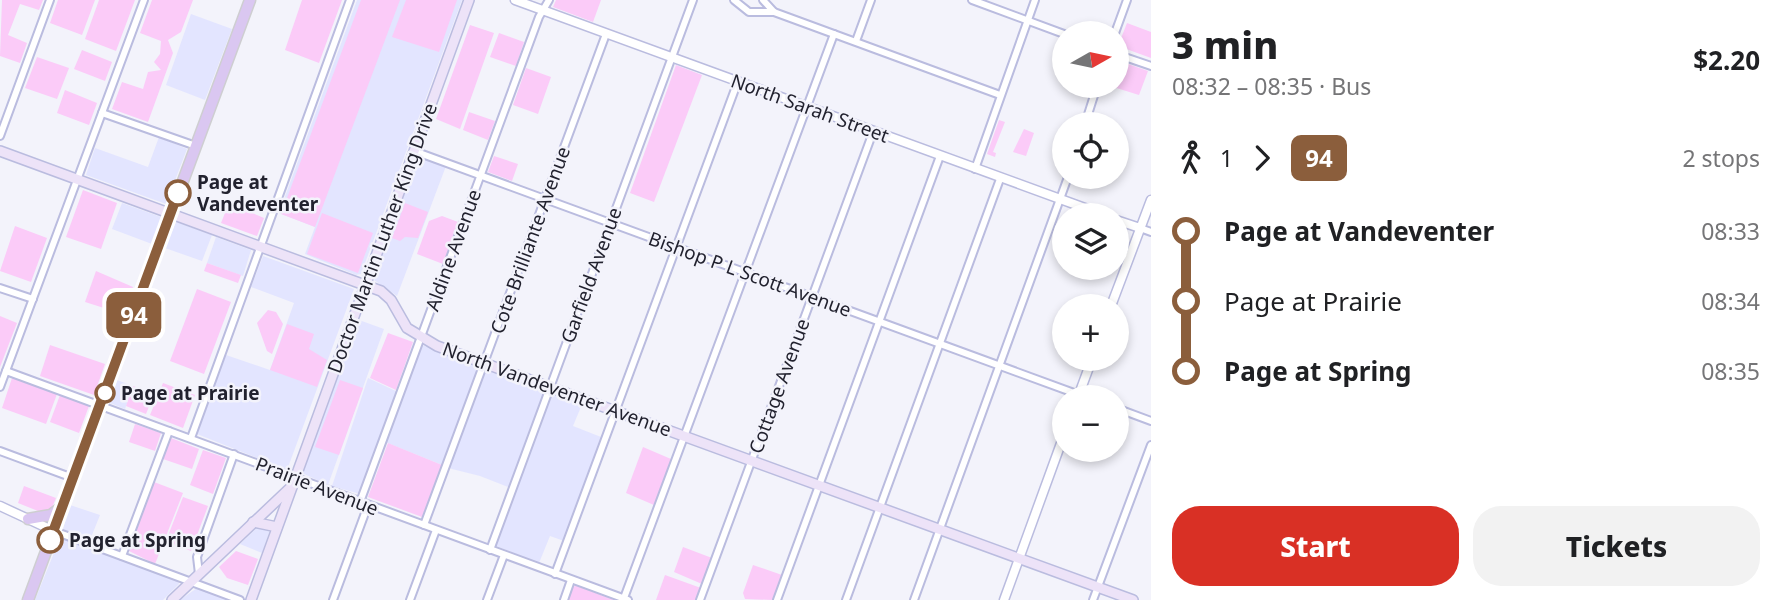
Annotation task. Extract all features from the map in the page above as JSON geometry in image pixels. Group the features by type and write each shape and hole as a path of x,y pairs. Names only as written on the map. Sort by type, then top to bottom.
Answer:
{"main road":[{"path":"28,600 250,0"},
{"name":"Doctor Martin Luther King Drive","path":"172,600 293,482 469,0"},
{"name":"North Vandeventer Avenue","path":"0,152 364,284 386,294 407,328 421,338 1133,600"},
{"path":"251,600 293,482"},
{"path":"28,519 51,515 63,505"},
{"path":"253,522 277,527"}],"street":[{"path":"0,136 50,0"},
{"path":"0,387 144,0"},
{"path":"191,438 350,0"},
{"name":"North Sarah Street","path":"515,0 1069,203"},
{"name":"Aldine Avenue","path":"360,502 549,0"},
{"name":"Garfield Avenue","path":"490,550 694,0"},
{"path":"734,0 749,12 774,12 1000,95"},
{"path":"764,0 774,12"},
{"path":"856,41 872,0"},
{"path":"972,0 1052,29"},
{"path":"975,169 1035,0"},
{"path":"1119,21 1127,0"},
{"name":"Cote Brilliante Avenue","path":"424,525 606,34"},
{"path":"626,599 744,272 834,34"},
{"path":"1129,58 1151,66"},
{"path":"555,574 738,81"},
{"path":"102,113 196,146"},
{"name":"Cottage Avenue","path":"700,600 873,132"},
{"name":"Bishop P L Scott Avenue","path":"414,151 1052,385"},
{"path":"777,600 940,156"},
{"path":"846,600 1000,178"},
{"path":"914,600 1064,189"},
{"path":"1116,294 1151,200"},
{"path":"1129,225 1151,232"},
{"path":"0,288 33,299"},
{"name":"Prairie Avenue","path":"6,371 234,454 293,482 360,502 626,599"},
{"path":"1129,413 1151,421"},
{"path":"122,556 169,431"},
{"path":"1093,600 1151,445"},
{"path":"0,451 73,478"},
{"path":"199,574 197,557 234,454"},
{"path":"1004,600 1054,462"},
{"path":"333,600 368,505"},
{"path":"0,506 54,531 240,600"},
{"path":"410,600 436,530"},
{"path":"487,600 504,555"},
{"path":"564,600 571,580"}],"shaded area":[{"path":"2,0 43,0 39,10 20,4 8,35 27,43 20,63 0,56"},
{"path":"58,0 95,0 82,35 50,23"},
{"path":"99,0 135,0 116,51 85,39"},
{"path":"152,0 193,0 181,32 168,40 173,53 148,122 112,109 122,82 143,89 148,72 161,70 154,62 160,54 161,41 140,33"},
{"path":"302,0 342,0 319,63 285,50"},
{"path":"357,0 462,0 361,274 356,275 305,254 315,227 279,213"},
{"path":"361,0 400,0 315,227 281,214"},
{"path":"406,0 457,0 439,52 392,37"},
{"path":"556,0 601,0 593,22 553,7"},
{"path":"191,14 232,29 205,100 166,85"},
{"path":"1129,24 1151,32 1151,58 1129,50"},
{"path":"470,25 494,33 460,129 436,119"},
{"path":"499,33 524,42 516,66 490,57"},
{"path":"82,50 112,62 105,81 74,69"},
{"path":"37,57 69,68 57,99 25,88"},
{"path":"1129,64 1148,71 1139,95 1129,92"},
{"path":"676,65 702,75 654,202 630,193"},
{"path":"526,68 551,77 538,114 513,105"},
{"path":"65,90 97,103 89,125 57,113"},
{"path":"469,112 495,121 488,140 463,130"},
{"path":"999,120 1005,122 993,152 996,153 995,157 987,154"},
{"path":"1024,129 1034,133 1026,156 1013,152"},
{"path":"159,137 187,149 166,204 86,175 95,148 148,167"},
{"path":"494,156 518,164 512,181 488,172"},
{"path":"421,157 446,166 397,296 374,280 417,159"},
{"path":"83,190 117,203 101,249 66,237"},
{"path":"122,203 161,217 152,244 112,229"},
{"path":"229,203 264,218 257,236 221,223"},
{"path":"405,203 428,212 418,238 405,237 400,241 392,238"},
{"path":"322,213 373,233 358,273 307,254"},
{"path":"442,216 458,222 443,264 417,254 429,221"},
{"path":"176,222 212,235 202,261 165,248"},
{"path":"15,226 47,238 31,282 0,271"},
{"path":"216,237 251,250 243,276 207,263"},
{"path":"263,256 354,289 287,470 197,434 226,355 270,370 294,303 251,287"},
{"path":"207,263 241,275 238,283 204,271"},
{"path":"96,271 133,287 123,314 85,302"},
{"path":"197,289 231,302 204,374 170,361"},
{"path":"268,310 276,312 283,324 272,354 267,351 257,323"},
{"path":"0,316 17,323 0,367"},
{"path":"359,320 384,329 328,485 302,473"},
{"path":"287,324 314,334 309,349 327,360 317,387 270,370"},
{"path":"388,333 413,342 396,390 370,378"},
{"path":"419,344 583,402 573,426 601,437 564,541 550,536 539,563 496,546 516,490 480,476 452,469 380,440 360,494 332,486 368,378 400,393"},
{"path":"50,345 105,364 94,395 40,376"},
{"path":"12,378 57,394 46,424 2,408"},
{"path":"117,380 133,386 125,409 110,403"},
{"path":"340,380 363,388 339,455 315,447"},
{"path":"163,383 195,395 183,428 150,415"},
{"path":"133,386 154,394 146,414 126,406"},
{"path":"60,395 89,406 79,433 50,422"},
{"path":"135,424 161,433 155,451 129,442"},
{"path":"171,438 199,449 192,469 163,459"},
{"path":"388,443 442,465 422,517 368,497"},
{"path":"643,447 671,459 654,505 626,493"},
{"path":"203,450 226,458 213,494 190,485"},
{"path":"154,482 183,493 155,564 129,551"},
{"path":"24,486 56,498 51,510 43,513 18,503"},
{"path":"183,497 208,506 191,551 166,541"},
{"path":"70,505 100,515 90,540 63,529"},
{"path":"260,525 270,530 262,553 240,544"},
{"path":"60,538 178,581 179,584 163,600 35,600"},
{"path":"683,547 712,558 702,584 674,572"},
{"path":"236,551 258,559 248,585 227,578 219,567"},
{"path":"753,565 782,575 773,600 745,599 743,593"},
{"path":"665,575 701,588 696,600 656,600"},
{"path":"577,585 614,600 568,600 573,587"},
{"path":"198,588 230,600 180,600"}],"bus line":[{"name":"94","path":"50,540 178,193"}],"place":[{"name":"Page at Vandeventer","path":"178,193"},
{"name":"Page at Prairie","path":"105,393"},
{"name":"Page at Spring","path":"50,540"}]}
